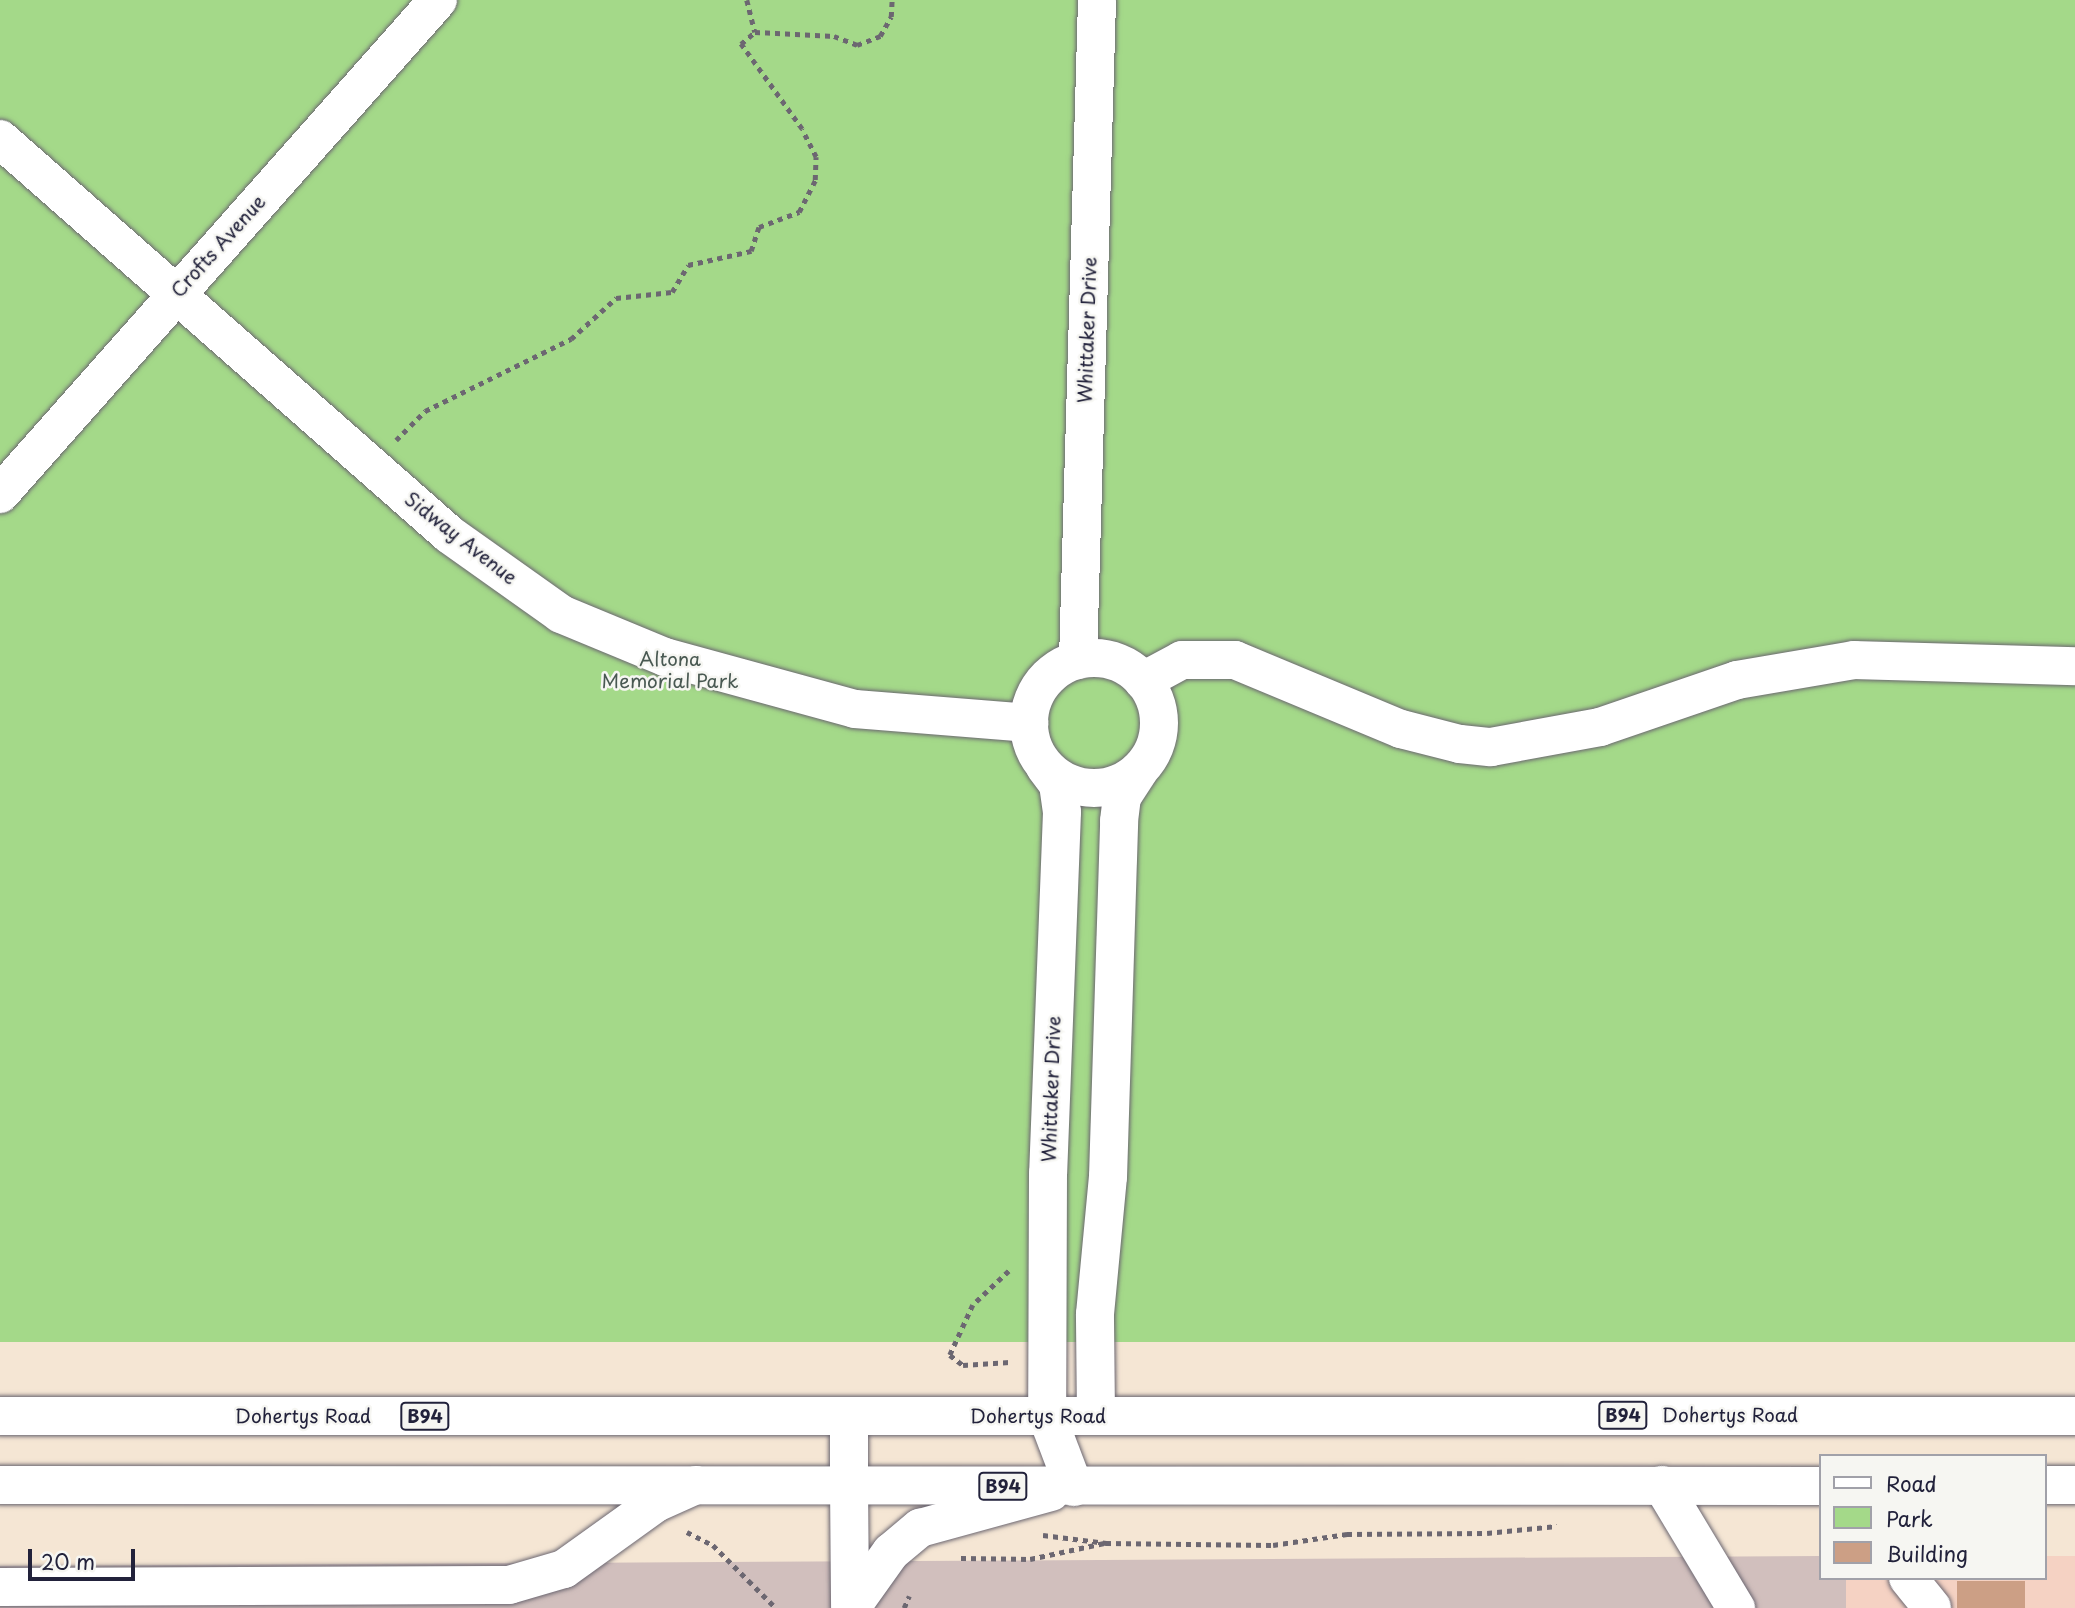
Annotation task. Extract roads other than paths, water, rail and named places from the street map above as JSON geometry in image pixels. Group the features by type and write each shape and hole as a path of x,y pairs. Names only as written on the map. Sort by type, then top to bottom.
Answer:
{"main road":[{"name":"Crofts Avenue","path":"0,494 438,0"},
{"name":"Whittaker Drive","path":"1078,660 1097,0"},
{"name":"Sidway Avenue","path":"0,139 450,535 561,614 665,657 855,709 1029,723"},
{"path":"1074,1487 1096,1416 1095,1314 1108,1177 1119,821 1122,797 1154,750 1160,724 1155,698 1143,681 1117,662 1078,660 1042,683 1029,723 1033,746 1045,766 1066,782 1091,788 1116,784 1139,771"},
{"path":"1143,681 1182,660 1234,660 1401,729 1460,744 1491,747 1591,729 1737,680 1854,660 2075,666"},
{"name":"Whittaker Drive","path":"1045,766 1058,784 1062,812 1048,1173 1048,1416"},
{"path":"1048,1173 1059,1192 1078,1199 1097,1193 1108,1177"},
{"name":"Dohertys Road","path":"0,1416 2075,1416"},
{"path":"1048,1416 1074,1487"},
{"path":"849,1417 851,1608"},
{"name":"B94","path":"0,1485 1820,1486"},
{"path":"0,1587 509,1585 564,1569 656,1503 696,1485"},
{"path":"1662,1485 1737,1608"},
{"path":"2047,1485 2075,1485"},
{"path":"851,1608 891,1552 920,1528 1074,1487"},
{"path":"1910,1580 1932,1608"}],"park label":[{"name":"Altona Memorial Park","path":"670,670"}]}
